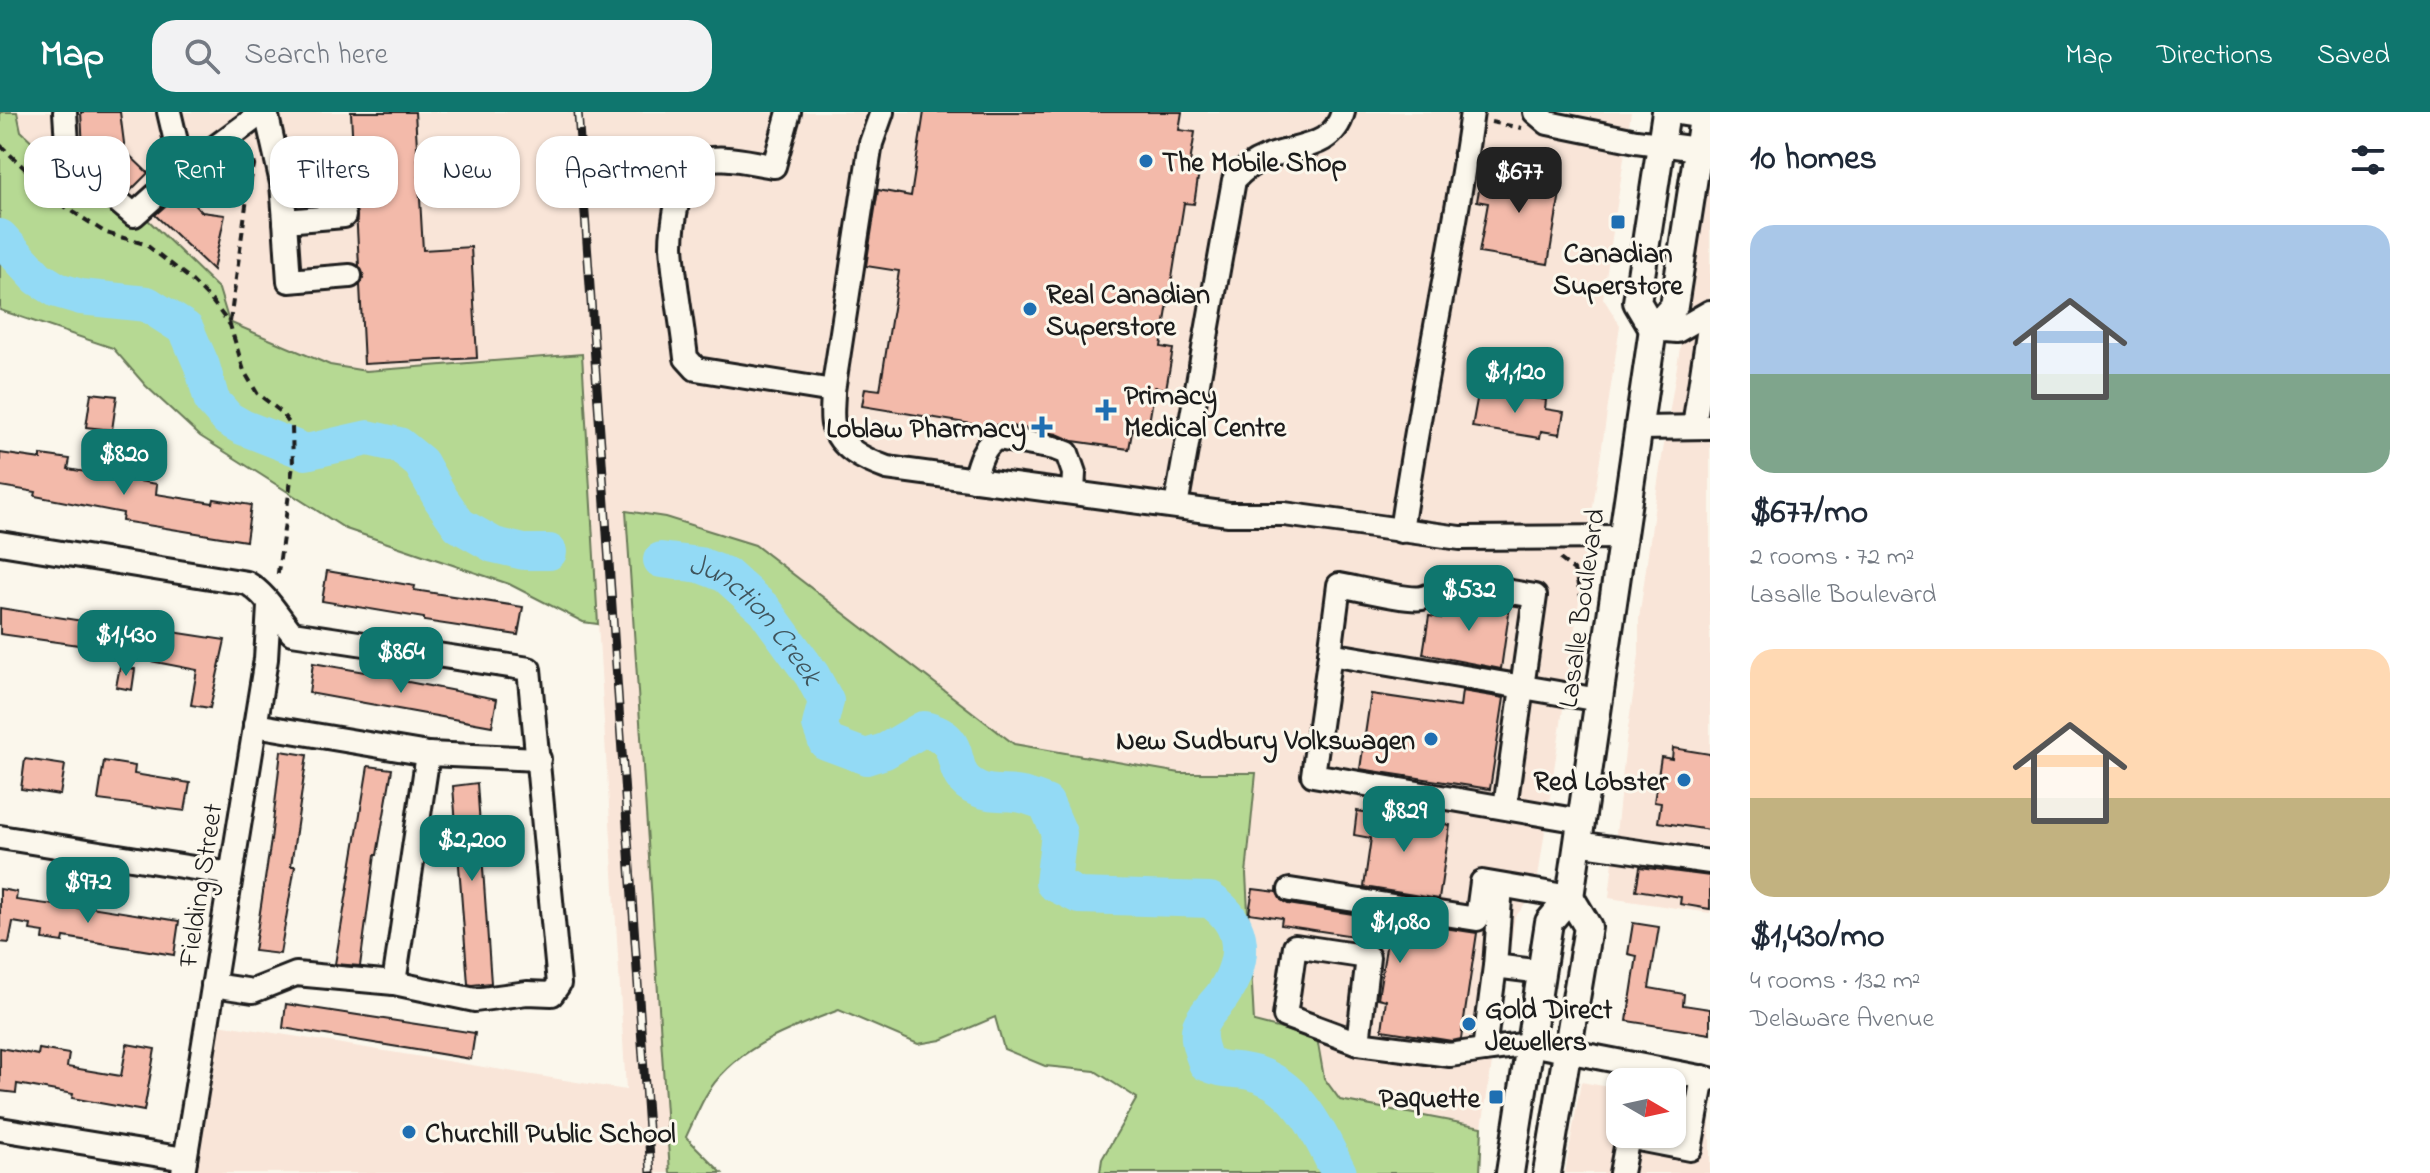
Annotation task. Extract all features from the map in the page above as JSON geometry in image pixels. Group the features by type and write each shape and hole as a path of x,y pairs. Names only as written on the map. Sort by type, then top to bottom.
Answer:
{"main road":[{"path":"1653,329 1637,302 1668,112"},
{"name":"Lasalle Boulevard","path":"1510,1173 1549,922 1570,897 1653,329 1674,306 1704,115"},
{"path":"1547,1173 1588,927 1570,897"}],"street":[{"path":"65,112 68,159 134,215 146,204"},
{"path":"169,112 175,136"},
{"path":"232,136 265,112 282,183 289,281 350,276"},
{"path":"789,112 774,166 715,159 692,164 685,174 672,244 686,358 696,369 833,391"},
{"path":"882,112 871,143 833,391 833,423 841,439 866,460 887,468 1229,514 1284,514 1460,538 1623,537"},
{"path":"1176,506 1234,180 1246,168 1266,157 1331,135 1339,125 1343,112"},
{"path":"1401,531 1415,429 1448,260 1472,112"},
{"path":"1535,112 1548,123 1698,149"},
{"path":"1668,112 1704,115"},
{"path":"285,221 344,216"},
{"path":"1653,329 1677,331 1710,312"},
{"path":"1639,428 1702,426 1710,321"},
{"path":"974,480 980,460 991,441 998,438 1067,453 1074,473 1073,492"},
{"path":"0,543 234,580 261,591 269,606 292,633 529,669 559,984 552,994 527,993 475,1000 394,983 296,974 253,991 213,985"},
{"path":"1505,807 1535,596 1457,583 1445,584 1419,599 1339,585 1313,775 1505,807 1579,832 1710,862"},
{"name":"Fielding Street","path":"184,1166 266,659 269,606"},
{"path":"1330,654 1599,700"},
{"path":"255,725 428,754 539,759"},
{"path":"394,983 428,754"},
{"path":"0,837 231,874"},
{"path":"1290,890 1477,919 1482,882 1570,897"},
{"path":"1484,1050 1501,886"},
{"path":"1358,1043 1368,957 1295,946 1285,1016 1358,1043 1450,1055 1530,1044 1707,1078 1690,1149 1628,1137 1621,1173"},
{"path":"1495,966 1541,972"},
{"path":"0,1129 184,1166"}],"path":[{"path":"0,145 64,206 106,233 145,244 188,277 230,325 244,371 257,393 281,412 292,427 293,465 277,582 269,606"},
{"path":"230,325 256,155"}],"shaded area":[{"path":"17,112 1631,112 1603,298 1620,325 1536,891 1515,917 1482,1127 1340,1100 1324,1078 1317,1038 1254,1022 1246,874 1256,773 1180,773 1014,744 755,545 627,511 670,1173 182,1173 206,1022 626,1090 582,354 366,371 330,365 229,322 219,289 147,219 109,208 130,208 130,136 26,136 21,131"},
{"path":"1710,167 1710,913 1609,898 1639,655 1639,619 1659,475"},
{"path":"1581,1082 1606,1086 1606,1148 1686,1148 1686,1101 1710,1105 1710,1173 1565,1173"}],"green space":[{"path":"0,112 17,112 21,131 26,136 24,208 109,208 147,219 219,289 229,322 330,365 366,371 582,354 598,624 583,622 509,584 346,529 200,436 146,386 113,348 0,310"},
{"path":"626,511 665,517 755,545 1014,744 1180,773 1256,773 1246,874 1254,1022 1317,1038 1324,1078 1340,1100 1482,1127 1480,1173 1100,1173 1102,1159 1137,1098 1095,1071 1045,1066 1004,1049 995,1017 941,1040 918,1044 839,1010 764,1042 731,1065 717,1080 705,1097 686,1137 722,1173 670,1173"}],"building":[{"path":"81,112 120,112 123,136 82,136"},
{"path":"351,112 415,112 414,208 421,208 423,250 471,247 477,358 364,364 360,285 364,276 359,266 356,208 398,208 398,136 352,136"},
{"name":"Real Canadian Superstore","path":"924,112 1182,112 1179,130 1195,132 1190,163 1200,165 1194,204 1184,203 1161,347 1173,349 1166,389 1155,387 1149,423 1134,421 1129,449 1073,441 1057,434 1000,424 990,427 862,406 865,388 880,390 899,271 866,266 878,190 911,196"},
{"path":"130,156 146,171 146,175 130,191"},
{"path":"1483,168 1562,181 1548,264 1479,253 1488,203 1477,201"},
{"path":"163,208 198,208 202,212 225,215 213,270 155,215"},
{"path":"1479,389 1546,400 1545,409 1564,412 1560,434 1541,431 1540,438 1472,427"},
{"path":"91,393 117,396 112,430 86,427"},
{"path":"0,453 41,459 41,455 70,459 68,469 157,484 156,494 251,505 246,541 122,521 123,513 0,486"},
{"path":"327,571 415,586 414,590 523,607 518,635 322,601"},
{"path":"1455,597 1510,606 1501,669 1423,654 1429,616 1441,618 1443,604"},
{"path":"0,608 89,622 86,646 0,634"},
{"path":"140,627 225,640 210,708 191,705 197,670 135,658"},
{"path":"313,663 497,699 492,726 309,693"},
{"path":"120,666 135,669 132,690 116,687"},
{"name":"New Sudbury Volkswagen","path":"1462,691 1504,698 1490,789 1360,769 1371,694 1460,707"},
{"name":"Red Lobster","path":"1673,748 1710,754 1710,830 1658,822 1661,803 1654,802 1661,757 1672,759"},
{"path":"281,751 307,755 291,866 295,866 280,954 254,951"},
{"path":"25,759 65,765 60,795 21,789"},
{"path":"104,761 135,766 134,774 190,783 185,811 98,800"},
{"path":"368,766 392,769 375,855 360,966 335,964"},
{"path":"477,783 491,983 472,985 468,984 453,786"},
{"path":"1357,811 1450,825 1439,899 1364,887 1371,838 1354,835"},
{"path":"1640,867 1710,876 1710,909 1680,904 1681,897 1636,890"},
{"path":"0,889 17,892 16,900 84,909 85,906 179,921 174,955 64,937 63,942 43,939 44,932 30,930 31,925 13,922 9,943 0,942"},
{"path":"1253,889 1277,892 1281,900 1288,904 1477,933 1461,1039 1452,1041 1382,1030 1386,1000 1378,998 1387,941 1281,925 1282,918 1249,913"},
{"path":"1633,923 1659,927 1649,988 1684,994 1683,1005 1710,1009 1710,1034 1627,1021 1637,956 1628,954"},
{"path":"286,1004 475,1033 471,1059 283,1028"},
{"path":"127,1044 155,1049 144,1111 17,1084 16,1093 0,1091 0,1048 38,1055 39,1049 69,1054 67,1067 121,1076"}],"waterway":[{"name":"Junction Creek","path":"0,237 38,278 57,290 81,297 147,304 186,329 202,366 212,401 228,419 306,452 368,438 399,445 421,463 459,525 494,545 524,552 549,552"},
{"name":"Junction Creek","path":"661,560 700,565 726,575 764,609 812,675 826,701 820,725 826,742 866,757 885,751 923,729 938,734 952,748 967,782 983,791 1022,795 1046,803 1059,833 1053,883 1079,896 1210,900 1222,910 1236,932 1239,956 1230,983 1200,1026 1199,1040 1206,1063 1249,1072 1281,1086 1305,1111 1339,1173"}],"railway":[{"path":"578,112 651,1173"}],"place":[{"name":"The Mobile Shop","path":"1146,161"},
{"name":"Canadian Superstore","path":"1618,222"},
{"name":"Real Canadian Superstore","path":"1030,309"},
{"name":"Primacy Medical Centre","path":"1106,410"},
{"name":"Loblaw Pharmacy","path":"1042,427"},
{"name":"New Sudbury Volkswagen","path":"1431,739"},
{"name":"Red Lobster","path":"1684,780"},
{"name":"Gold Direct Jewellers","path":"1469,1024"},
{"name":"Paquette","path":"1496,1097"},
{"name":"Churchill Public School","path":"409,1132"}]}
